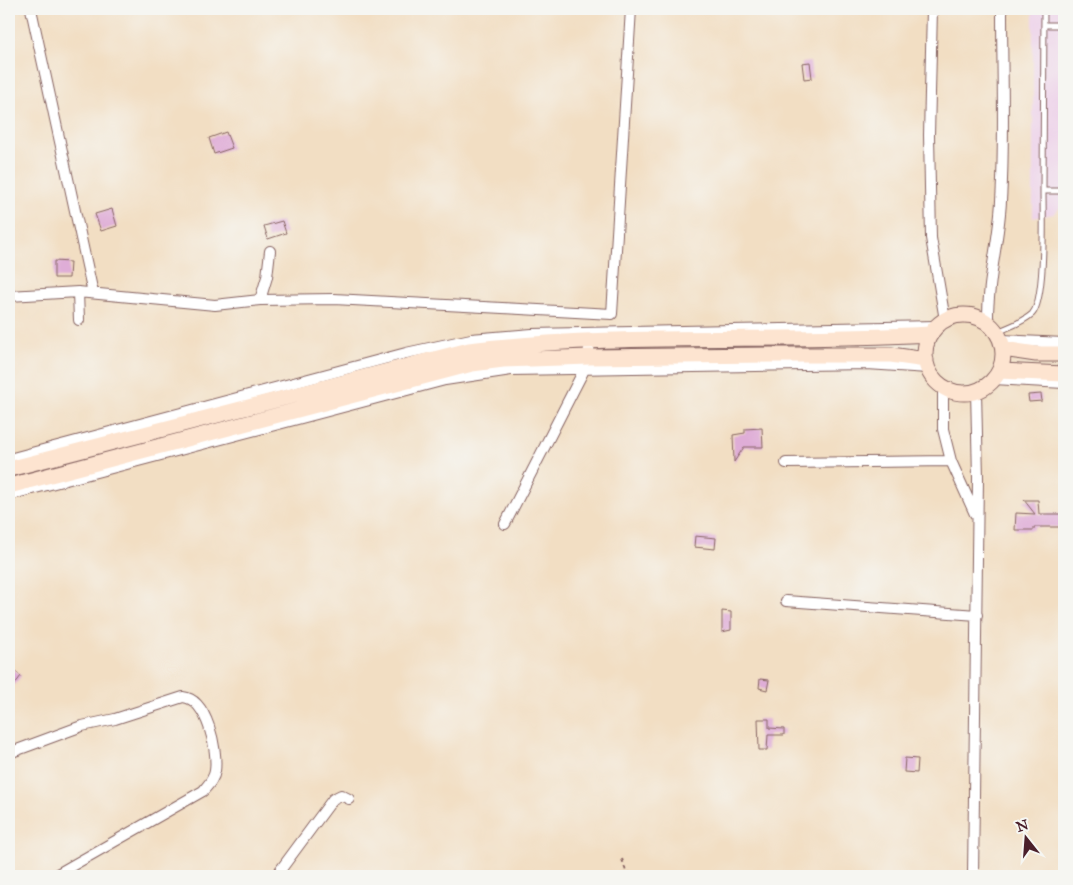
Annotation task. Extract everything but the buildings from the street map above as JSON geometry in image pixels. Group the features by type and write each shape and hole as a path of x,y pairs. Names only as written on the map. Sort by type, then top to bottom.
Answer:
{"main road":[{"path":"9,486 441,371 503,360 590,350 937,327 966,315 997,336 1036,354 1064,354"},
{"path":"937,327 926,346 927,364 934,378 943,387 956,392 976,391 997,375 1064,374"},
{"path":"997,336 997,375"},
{"path":"9,470 438,356 504,346 590,350 882,355 927,364"}],"street":[{"path":"31,9 92,293"},
{"path":"9,296 78,292 215,305 260,300 334,299 612,314 631,9"},
{"path":"932,9 929,135 931,238 937,327"},
{"path":"1002,9 1001,200 996,252 988,293 997,336 1064,343"},
{"path":"260,300 267,277 270,251"},
{"path":"78,292 79,320"},
{"path":"9,459 441,345 503,335 590,350"},
{"path":"9,495 445,380 511,370 590,350"},
{"path":"505,524 590,350"},
{"path":"997,375 1064,383"},
{"path":"943,387 943,429 951,461 976,517"},
{"path":"972,876 977,615 976,517 978,478 976,391"},
{"path":"786,463 951,461"},
{"path":"786,602 977,615"},
{"path":"9,753 82,726 115,719 183,697 190,697 200,706 207,723 215,751 215,773 203,791 54,876"},
{"path":"276,876 333,799 341,795 348,799"}],"lane":[{"path":"997,336 1033,313 1040,296 1043,191 1044,9"},
{"path":"1044,25 1064,25"},
{"path":"1043,191 1064,191"}],"path":[{"path":"622,859 626,871 636,876"}],"shaded area":[{"path":"1033,9 1064,9 1064,203 1054,214 1033,218"}]}
